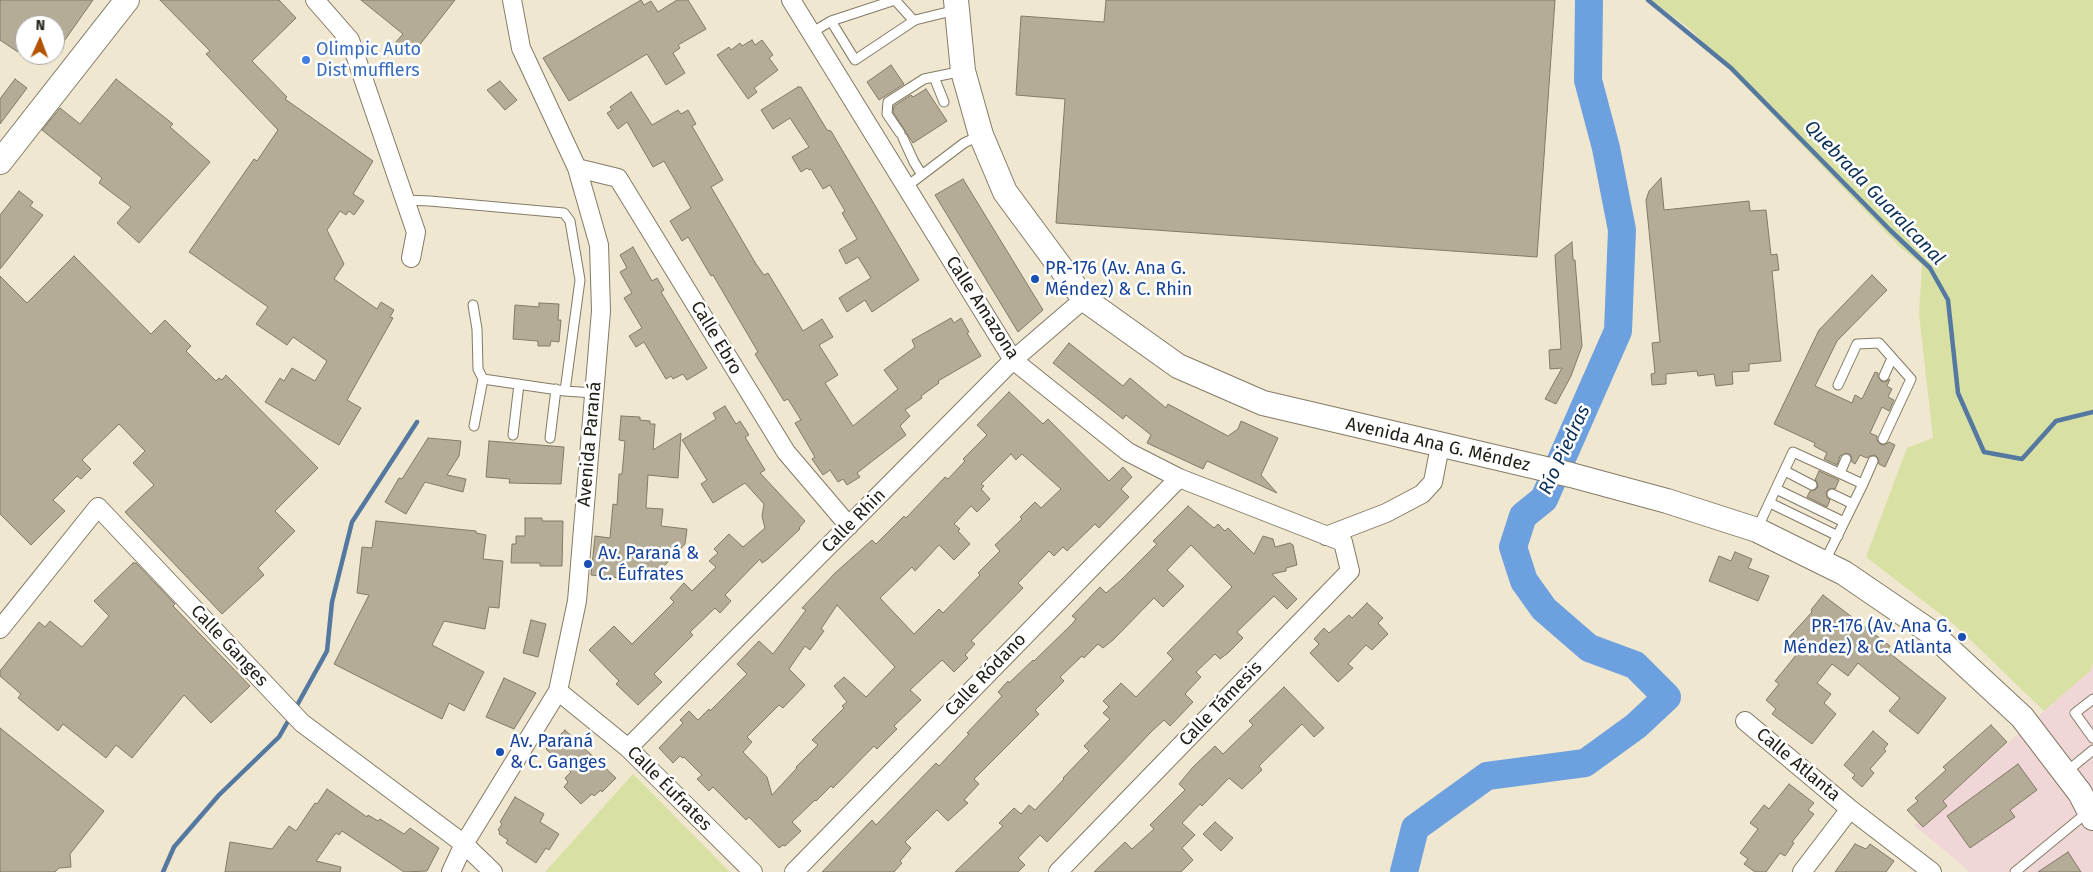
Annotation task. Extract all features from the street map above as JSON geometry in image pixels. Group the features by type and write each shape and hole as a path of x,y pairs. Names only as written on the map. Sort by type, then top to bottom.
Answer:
{"main road":[{"path":"0,162 128,0"},
{"name":"Avenida Ana G. Méndez","path":"956,5 962,71 981,136 1005,192 1084,299 1178,366 1263,403 1622,488 1667,501 1757,530 1844,573 1929,631 2022,717 2080,793 2091,814"}],"street":[{"path":"315,0 350,40 416,232 411,258"},
{"name":"Avenida Paraná","path":"451,872 464,844 558,691 577,601 601,311 599,245 577,168 521,48 512,0"},
{"name":"Calle Amazona","path":"791,0 1013,360 1128,452 1179,478 1326,536"},
{"name":"Calle Ebro","path":"577,168 618,178 786,452 849,526"},
{"name":"Calle Rhin","path":"628,748 1013,360 1084,299"},
{"path":"1326,536 1386,513 1422,494 1433,482 1440,446"},
{"name":"Calle Ródano","path":"794,872 1179,478"},
{"name":"Calle Ganges","path":"0,629 98,507 302,724 464,844 493,872"},
{"name":"Calle Támesis","path":"1058,872 1350,571 1343,542 1326,536"},
{"name":"Calle Éufrates","path":"558,691 628,748 753,872"},
{"name":"Calle Atlanta","path":"1746,720 1850,809 1932,872"},
{"name":"Calle Atlanta","path":"1802,872 1850,809"}],"lane":[{"path":"811,33 831,21 895,0 914,21"},
{"path":"831,21 855,60 914,21 956,5"},
{"path":"922,175 887,114 888,102 924,79 962,71"},
{"path":"934,77 944,102"},
{"path":"906,187 964,143 981,136"},
{"path":"405,200 430,200 564,213 570,221 580,280 561,390 550,438"},
{"path":"473,305 477,328 478,369 483,379 474,426"},
{"path":"1838,385 1857,344 1878,343 1910,379 1883,439"},
{"path":"1884,376 1892,358"},
{"path":"483,379 594,393"},
{"path":"513,435 519,384"},
{"path":"1757,530 1794,452 1863,484"},
{"path":"1840,474 1846,459"},
{"path":"1824,563 1873,461"},
{"path":"1784,471 1812,485"},
{"path":"1776,490 1844,522"},
{"path":"1832,494 1853,504"},
{"path":"1770,503 1838,536"},
{"path":"2093,698 2074,712 2093,738"},
{"path":"2065,773 2093,750"},
{"path":"2015,872 2091,814"}],"shaded area":[{"path":"2093,663 2093,872 1970,872 1914,825 2090,671"}],"green space":[{"path":"1651,0 2093,0 2093,663 2090,671 2044,711 1956,626 1866,557 1907,448 1933,438 1919,314 1922,265 1901,248 1690,29"},
{"path":"633,774 730,872 545,872"}],"building":[{"path":"0,0 93,0 65,40 65,15 15,15 15,50 0,40"},
{"path":"160,0 279,0 296,18 252,61 287,97 285,99 373,161 353,194 364,201 354,215 349,211 346,215 340,211 327,230 344,264 334,279 377,309 381,302 394,310 390,317 393,318 347,400 361,408 339,445 265,402 280,378 284,381 292,368 315,381 327,361 293,337 287,345 256,324 268,307 189,252 254,159 257,161 278,130 206,54 210,51"},
{"path":"361,0 455,0 410,57 394,44 403,34"},
{"path":"641,0 644,5 651,1 658,12 677,0 688,0 706,29 678,45 680,48 673,53 685,73 666,85 647,54 569,101 543,58"},
{"path":"1106,0 1555,0 1537,257 1056,223 1065,99 1016,95 1021,16 1104,22"},
{"path":"752,40 755,45 762,40 773,55 769,58 778,70 754,88 757,92 748,99 717,55 729,47 731,50 740,43 742,46"},
{"path":"891,65 904,84 879,100 867,82"},
{"path":"15,79 27,88 0,124 0,99"},
{"path":"116,79 173,124 170,127 210,162 139,243 117,223 131,207 99,183 102,178 42,130 60,108 80,124"},
{"path":"500,81 517,100 505,110 487,90"},
{"path":"801,87 827,130 831,131 919,280 872,312 865,300 847,312 839,298 871,278 858,257 846,264 839,250 857,239 842,213 845,211 830,185 823,189 811,169 807,168 801,172 792,157 809,147 790,118 773,129 761,110"},
{"path":"926,89 947,121 913,143 893,112 894,106 911,95 913,97"},
{"path":"631,92 652,125 678,110 681,114 688,110 696,124 692,126 723,180 711,187 756,264 764,275 768,273 803,331 822,319 833,337 819,345 838,375 825,383 853,426 898,389 884,370 915,347 912,340 951,318 954,323 961,318 969,332 967,333 981,356 938,381 939,383 921,396 922,398 905,410 910,416 900,426 906,435 857,473 860,477 847,485 843,479 838,482 830,470 823,475 812,459 815,457 795,423 801,420 788,399 784,401 755,354 758,352 713,275 711,276 688,237 682,241 670,221 691,208 664,161 653,167 627,122 618,129 607,113 612,110 610,107"},
{"path":"1661,178 1664,210 1749,201 1750,211 1766,210 1771,255 1777,254 1779,270 1772,271 1781,361 1749,364 1749,371 1732,372 1733,384 1716,386 1714,374 1698,376 1697,371 1666,374 1666,384 1652,385 1651,374 1655,373 1652,343 1660,342 1646,200 1649,191"},
{"path":"963,179 1043,310 1018,332 935,195"},
{"path":"19,191 33,202 30,206 43,215 0,269 0,215"},
{"path":"1572,242 1582,346 1571,376 1556,404 1545,399 1562,368 1550,369 1549,350 1561,349 1555,255"},
{"path":"633,247 652,281 657,278 664,290 661,292 707,368 687,380 683,374 673,379 671,376 666,379 644,342 636,347 629,336 642,328 624,298 632,293 620,272 627,268 620,255"},
{"path":"74,256 151,334 165,320 191,346 186,351 216,381 219,378 222,380 226,375 318,468 275,511 295,531 258,568 264,575 222,614 125,512 154,485 133,463 145,451 119,424 82,460 91,469 81,479 77,476 53,500 65,511 31,545 0,514 0,276 27,303"},
{"path":"1872,275 1887,290 1837,341 1815,386 1852,403 1855,395 1862,399 1875,372 1878,373 1881,381 1885,382 1890,379 1887,386 1892,389 1888,397 1894,400 1889,411 1882,407 1870,433 1877,436 1880,444 1884,445 1889,442 1895,445 1885,467 1879,464 1878,458 1875,455 1867,458 1860,455 1855,464 1852,462 1851,455 1846,453 1840,456 1837,465 1824,459 1827,453 1814,446 1815,443 1774,424 1819,330"},
{"path":"539,303 559,304 558,320 561,320 559,342 551,341 550,346 538,346 538,341 513,339 515,305 539,307"},
{"path":"1069,343 1123,386 1130,378 1166,408 1168,404 1228,436 1238,429 1241,421 1278,438 1261,475 1277,493 1207,461 1203,469 1147,443 1151,435 1126,415 1123,419 1053,363"},
{"path":"1009,392 1043,424 1048,419 1109,481 1123,467 1132,477 1121,489 1129,497 1099,528 1095,524 1067,551 1063,547 1054,556 1049,551 1018,583 1023,588 971,641 975,644 965,655 968,658 954,672 942,660 910,690 921,700 894,726 897,729 877,749 874,746 833,788 831,786 792,822 801,831 785,846 783,845 779,848 749,817 746,820 713,787 709,791 697,779 702,775 684,757 680,756 673,763 659,748 683,723 680,720 689,711 698,720 709,709 710,711 747,674 737,664 759,641 773,654 806,610 802,608 835,573 872,540 876,544 904,516 906,518 945,477 948,479 965,461 963,459 987,435 977,425","holes":["1011,454 1016,460 1022,454 1061,489 1041,508 1035,502 1020,517 1022,519 995,545 1000,551 978,573 980,575 943,613 939,609 914,634 880,598 912,567 915,571 939,545 954,560 970,544 958,531 960,529 954,524 971,506 977,512 990,499 981,489 984,486 981,484","837,605 895,667 866,697 844,677 834,686 847,702 842,706 844,708 812,740 818,745 772,795 767,777 743,752 752,742 747,737 779,705 783,708 805,685 789,669 805,646 810,650 824,631 821,629"]},
{"path":"725,406 736,424 740,421 749,435 745,437 765,470 760,473 805,521 800,529 768,559 762,563 760,559 725,595 731,601 720,613 715,608 690,632 693,635 654,674 662,682 638,705 616,684 619,681 589,650 614,626 632,644 674,602 670,598 684,583 692,591 716,567 709,561 718,553 714,549 729,534 743,547 765,528 762,516 764,504 745,483 713,503 701,484 707,480 682,440 716,419 713,413"},
{"path":"621,416 640,417 640,420 650,421 650,424 655,424 653,450 681,433 678,478 648,475 646,508 663,509 661,526 687,529 685,544 650,581 591,575 595,536 610,538 613,504 617,505 619,474 622,474 625,441 619,440"},
{"path":"428,438 461,441 459,456 447,475 466,479 463,492 425,482 406,514 385,502 399,478 402,479"},
{"path":"489,441 564,447 561,484 509,483 510,479 486,477"},
{"path":"1819,471 1839,480 1835,489 1829,489 1826,492 1830,500 1827,507 1807,497 1810,491 1818,487 1815,480"},
{"path":"1188,506 1214,528 1218,524 1225,531 1228,528 1254,554 1263,536 1273,539 1275,547 1290,543 1293,545 1297,565 1286,568 1286,571 1272,574 1297,599 1287,609 1274,596 1237,632 1243,638 1228,653 1220,659 1215,654 1196,672 1201,677 1185,694 1193,702 1170,726 1164,720 1151,732 1047,842 1040,835 1018,858 1025,865 1018,872 955,872 1003,826 999,823 1014,808 1021,814 1029,805 1035,810 1089,751 1084,746 1110,719 1103,713 1109,707 1103,701 1121,683 1136,697 1173,659 1167,653 1232,587 1191,545 1167,570 1184,586 1163,607 1154,598 1113,640 1103,648 1098,644 1060,677 1064,681 1035,710 1039,714 974,779 979,784 964,800 968,803 948,821 937,810 905,842 911,848 894,872 822,872 872,820 876,825 936,763 939,766 1002,696 998,692 1008,681 1009,683 1034,661 1072,624 1076,619 1072,616 1100,587 1106,593 1121,580 1157,544 1153,541"},
{"path":"525,518 542,518 542,521 563,521 562,566 540,566 540,563 511,563 512,544 516,544 516,536 525,536"},
{"path":"376,521 476,531 476,533 486,535 483,559 503,561 499,608 489,607 485,629 444,621 432,645 484,672 464,711 449,703 442,719 334,664 369,595 357,593 362,547 372,548"},
{"path":"1735,552 1752,559 1748,568 1769,576 1758,601 1709,581 1719,556 1731,561"},
{"path":"133,563 136,563 175,604 173,606 250,686 211,723 184,695 132,758 116,745 106,758 63,724 58,731 18,698 21,694 0,676 0,671 39,622 45,627 50,621 82,647 109,616 94,601"},
{"path":"1823,595 1890,646 1887,651 1946,698 1918,734 1889,711 1900,698 1858,663 1848,676 1832,664 1817,683 1831,694 1824,703 1836,714 1812,744 1772,714 1776,709 1766,700 1779,684 1775,681 1797,654 1784,643 1812,612 1811,610"},
{"path":"1367,603 1383,618 1378,623 1388,634 1372,650 1366,645 1348,664 1353,668 1338,682 1310,653 1319,644 1314,639 1324,628 1329,633 1349,615 1352,618"},
{"path":"531,620 546,624 538,657 523,653"},
{"path":"504,678 536,693 514,729 486,717"},
{"path":"1284,687 1324,728 1314,737 1302,724 1259,766 1262,770 1242,789 1229,778 1202,806 1200,804 1182,823 1195,835 1182,848 1193,860 1181,872 1094,872 1125,842 1132,849 1154,829 1150,825 1185,790 1179,784 1193,767 1215,746 1223,754 1253,725 1249,721"},
{"path":"1991,725 2007,742 1943,801 1947,806 1923,827 1907,810 1918,801 1915,798 1946,770 1943,767"},
{"path":"0,728 104,811 70,854 71,867 59,868 55,872 0,872"},
{"path":"565,730 616,778 602,792 601,790 594,796 592,794 581,804 564,787 568,782 565,778 571,772 546,749"},
{"path":"1873,731 1888,744 1884,749 1886,751 1870,769 1874,773 1862,787 1852,778 1855,775 1844,765"},
{"path":"2018,764 2037,790 2010,810 2015,817 1970,848 1947,816"},
{"path":"1789,784 1814,803 1808,810 1814,814 1792,842 1794,843 1785,856 1780,853 1766,872 1755,872 1744,864 1748,859 1740,853 1758,829 1750,823 1764,805 1769,809"},
{"path":"327,789 367,817 368,815 378,821 380,819 404,834 410,828 439,848 427,871 404,872 342,831 339,835 336,833 316,861 341,867 340,872 225,872 230,842 272,849 289,826 296,831"},
{"path":"515,797 544,814 540,822 559,834 549,850 546,848 536,863 506,843 508,840 499,834 498,830 502,824 500,822"},
{"path":"1215,822 1233,838 1221,851 1203,834"},
{"path":"1855,844 1866,849 1870,844 1894,861 1886,872 1835,872"},
{"path":"2068,852 2081,872 2038,872"}],"waterway":[{"name":"Río Piedras","path":"1404,872 1415,828 1487,776 1585,763 1636,726 1667,697 1635,665 1589,648 1544,609 1524,581 1513,547 1523,516 1544,499 1618,331 1622,230 1606,148 1588,80 1589,0"},
{"name":"Quebrada Guaralcanal","path":"1648,0 1731,68 1890,230 1930,268 1948,300 1958,393 1984,452 2022,459 2056,421 2093,412"},
{"path":"295,709 327,651 332,602 352,522 417,422"},
{"path":"163,872 174,847 219,795 279,737 291,716"}],"place":[{"name":"Olimpic Auto Dist mufflers","path":"306,60"},
{"name":"PR-176 (Av. Ana G. Méndez) & C. Rhin","path":"1035,279"},
{"name":"Av. Paraná & C. Éufrates","path":"588,564"},
{"name":"PR-176 (Av. Ana G. Méndez) & C. Atlanta","path":"1962,637"},
{"name":"Av. Paraná & C. Ganges","path":"500,752"}]}
